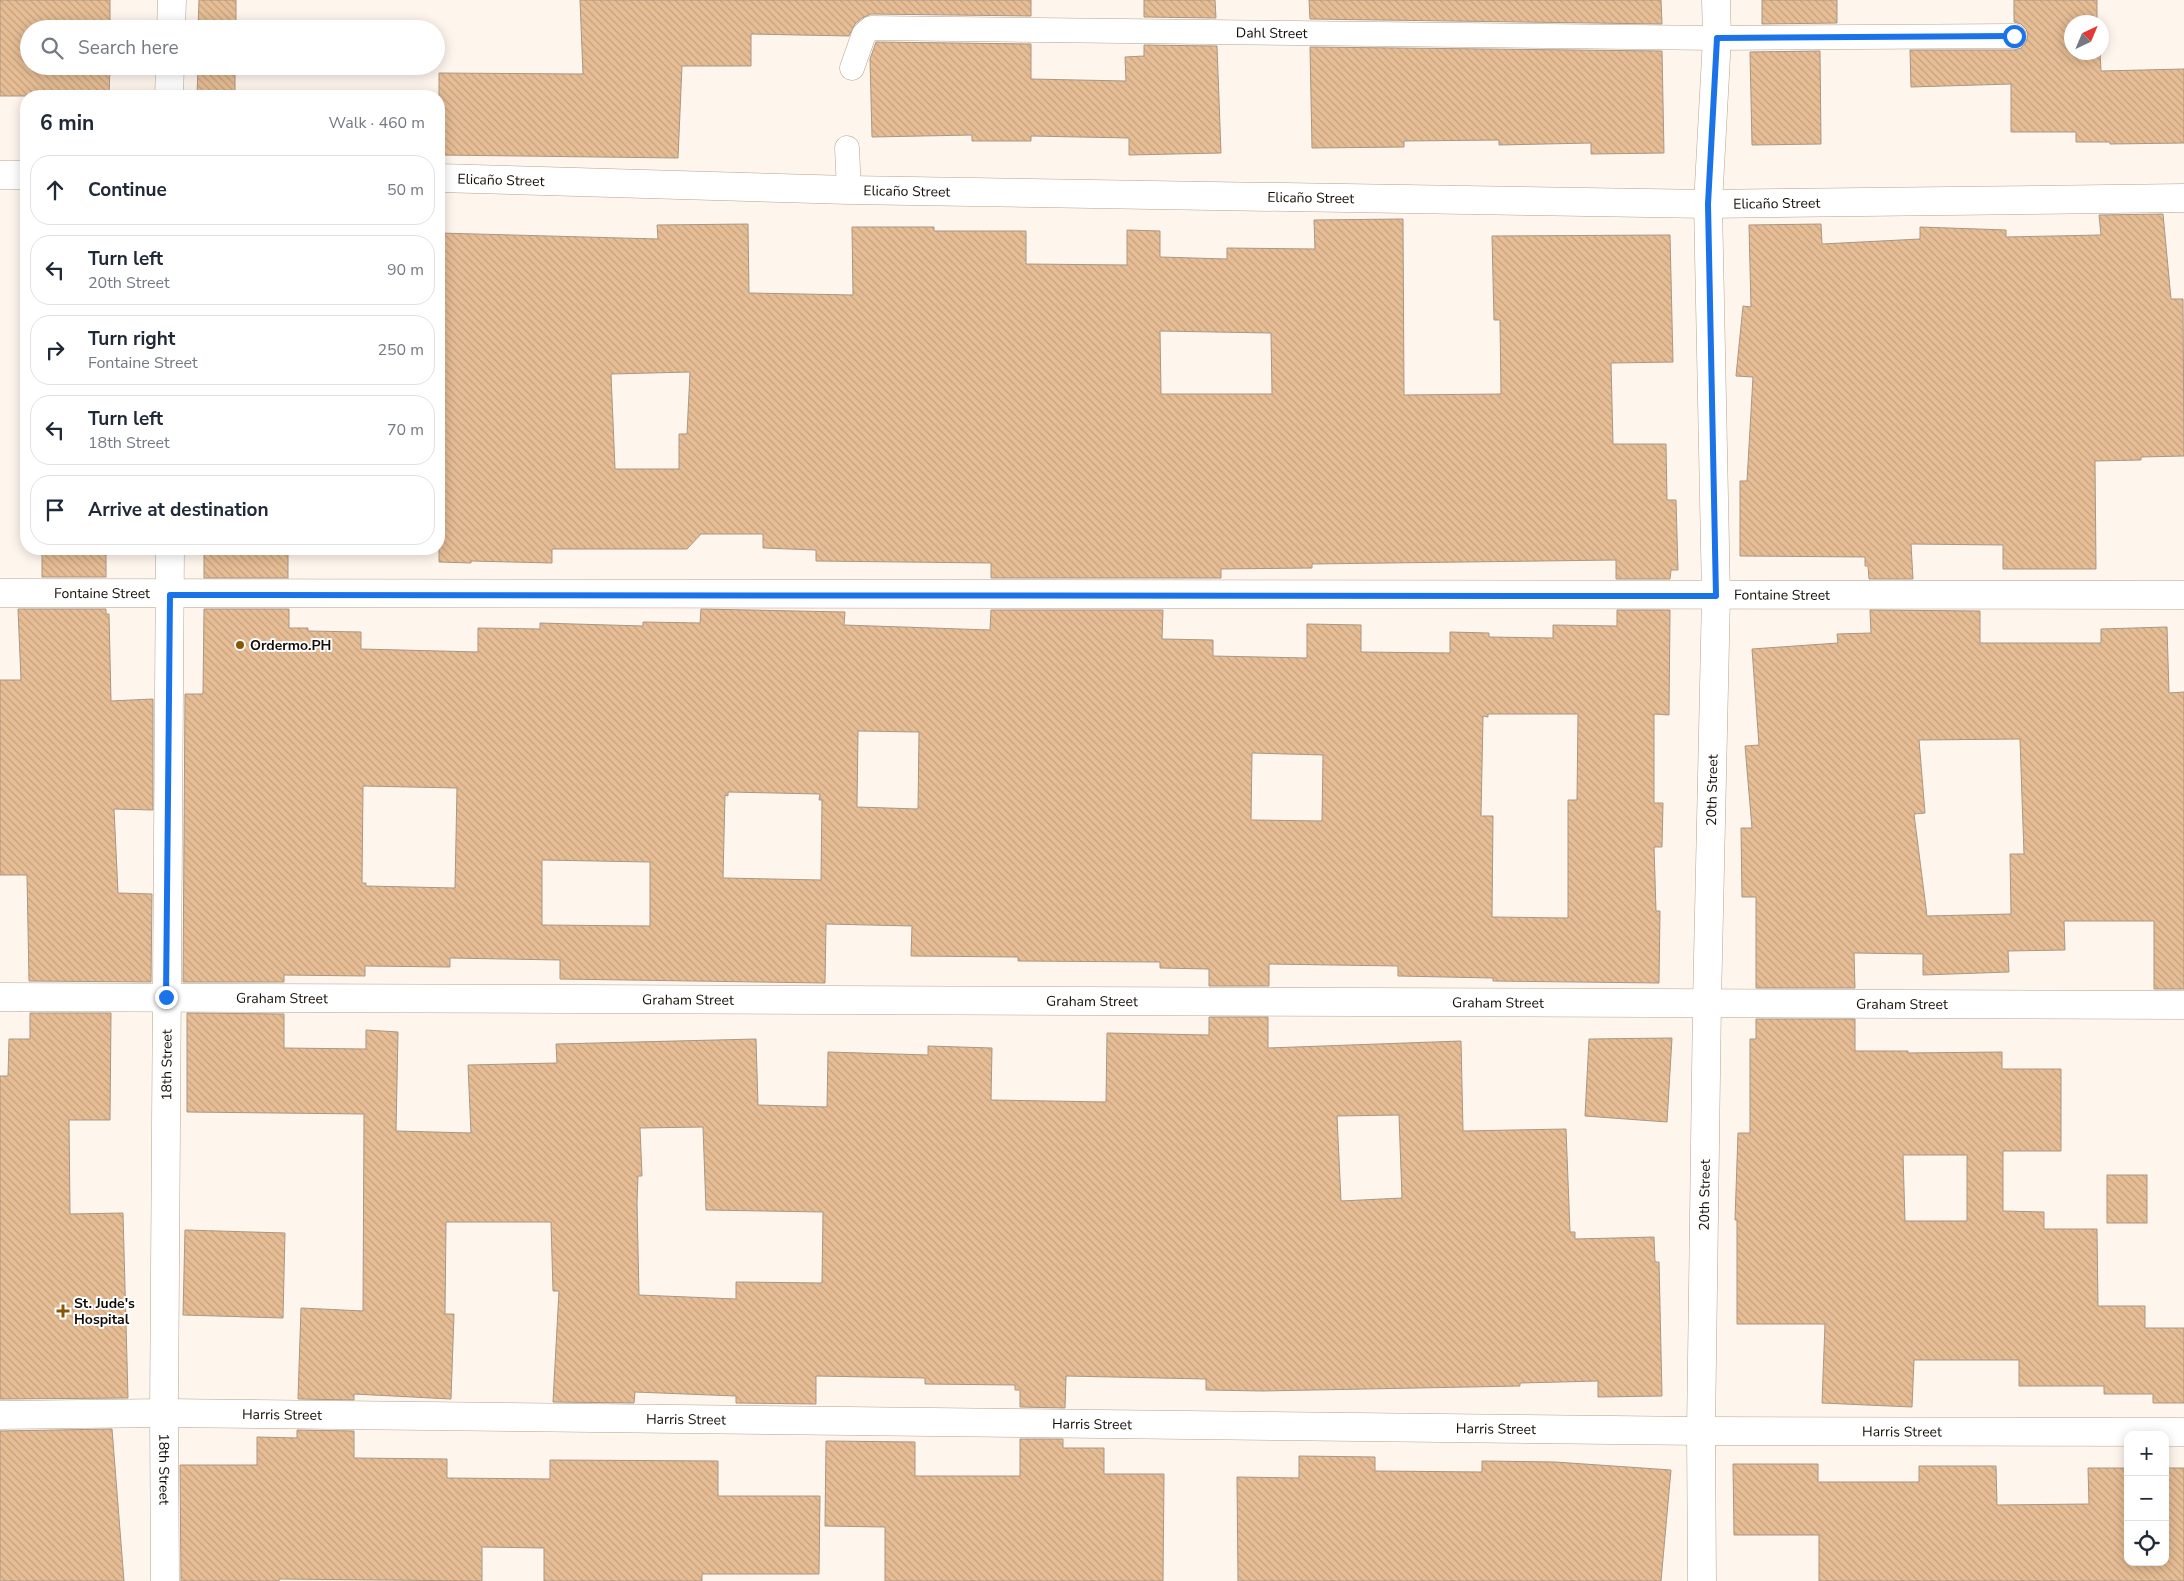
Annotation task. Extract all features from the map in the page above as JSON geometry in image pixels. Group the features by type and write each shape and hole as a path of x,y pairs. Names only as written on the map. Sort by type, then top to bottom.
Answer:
{"street":[{"path":"172,0 172,20"},
{"name":"20th Street","path":"1702,1581 1701,1431 1707,1003 1716,596 1708,204 1717,38 1716,0"},
{"path":"169,90 170,75"},
{"path":"0,175 20,175"},
{"name":"Elicaño Street","path":"445,178 849,190 1708,204 2184,198"},
{"name":"18th Street","path":"165,1581 166,997 170,555"},
{"name":"Fontaine Street","path":"0,593 170,595 2184,595"},
{"name":"Graham Street","path":"0,996 2184,1005"},
{"name":"Harris Street","path":"0,1415 164,1413 1701,1431 2184,1432"}],"lane":[{"name":"Dahl Street","path":"852,68 864,34 871,28 1717,38"},
{"path":"1717,38 2014,36"},
{"path":"847,148 849,190"}],"building":[{"path":"0,0 110,0 110,20 20,20 20,75 110,75 109,90 20,90 20,96 0,96"},
{"path":"199,0 236,0 236,20 198,20"},
{"path":"580,0 1031,0 1031,16 871,14 855,24 849,36 751,34 751,66 682,66 678,158 445,155 445,90 439,90 439,75 445,75 445,73 583,74"},
{"path":"1144,0 1215,0 1216,18 1144,17"},
{"path":"1309,0 1661,0 1662,24 1310,19"},
{"path":"1762,0 1837,0 1837,23 1762,24"},
{"path":"2014,0 2097,0 2097,15 2064,15 2064,60 2100,60 2101,71 2184,69 2184,143 2110,144 2110,142 2076,142 2076,132 2011,132 2011,84 1911,87 1910,50 2014,50 2021,48 2026,42 2028,35 2026,29 2021,24 2014,22"},
{"path":"876,42 1031,44 1031,79 1126,81 1125,57 1144,56 1144,45 1217,46 1221,153 1129,155 1129,138 1031,136 1031,141 972,141 972,135 872,137 870,59"},
{"path":"1310,47 1662,51 1664,153 1591,154 1591,143 1499,145 1499,140 1404,141 1404,147 1312,148"},
{"path":"1820,51 1821,144 1752,145 1750,52"},
{"path":"198,75 235,75 235,90 197,90"},
{"path":"2163,214 2171,299 2183,299 2184,456 2141,457 2141,460 2095,461 2096,569 2003,569 2003,545 1911,544 1913,579 1869,579 1868,566 1865,566 1865,557 1740,556 1740,481 1747,481 1753,377 1736,376 1743,306 1751,307 1749,225 1821,224 1822,244 1920,239 1920,227 2006,230 2006,237 2101,235 2099,215"},
{"path":"1403,219 1404,395 1501,394 1500,320 1494,320 1492,236 1670,235 1673,362 1611,363 1613,444 1666,444 1667,500 1676,500 1678,570 1671,570 1670,579 1616,579 1616,560 1312,564 1312,568 1221,569 1221,578 991,578 991,563 816,561 816,550 763,548 763,534 701,534 687,549 552,549 552,563 439,562 439,555 445,555 445,233 658,239 657,225 748,224 749,293 853,295 852,227 934,227 934,231 1026,231 1026,264 1127,265 1127,230 1160,231 1160,257 1227,259 1227,248 1315,249 1314,220","holes":["1160,331 1271,333 1272,394 1161,394","690,372 687,434 679,434 679,469 615,469 611,374"]},
{"path":"42,555 106,555 106,577 42,577"},
{"path":"204,555 288,555 288,578 204,578"},
{"path":"18,609 106,609 106,614 109,614 111,701 153,699 153,810 114,809 118,893 152,894 151,982 29,981 27,875 0,875 0,680 21,680"},
{"path":"204,609 289,609 289,628 308,628 308,631 361,632 361,649 478,652 478,628 540,629 540,623 643,626 643,622 700,623 701,609 845,612 844,625 990,630 991,610 1163,610 1162,639 1213,640 1213,656 1307,658 1307,624 1361,625 1361,652 1450,653 1450,632 1489,633 1489,637 1553,638 1553,625 1617,626 1617,610 1670,610 1669,715 1654,714 1654,803 1663,803 1662,847 1654,847 1656,911 1660,911 1659,983 1493,981 1493,978 1398,976 1398,966 1269,964 1269,986 1209,986 1209,969 1160,968 1160,962 1018,961 1018,957 911,956 912,926 826,924 825,983 560,979 560,960 450,958 450,967 365,966 365,976 284,975 284,982 183,982 185,694 203,694","holes":["1488,714 1578,714 1577,800 1568,800 1568,918 1492,917 1493,816 1481,816 1483,716 1488,717","858,731 919,732 918,809 857,807","1252,753 1323,755 1322,821 1251,820","363,786 457,788 455,888 366,886 366,883 362,883","728,792 820,794 819,800 822,800 821,880 723,878 725,795 728,796","542,860 650,862 650,926 542,925"]},
{"path":"1870,610 1980,611 1980,643 2101,643 2101,629 2167,627 2169,693 2184,692 2184,989 2154,989 2154,921 2064,921 2065,950 2008,951 2009,972 1923,975 1923,954 1854,953 1855,988 1756,988 1756,897 1742,897 1741,828 1752,828 1745,746 1759,745 1752,649 1838,643 1837,634 1871,633","holes":["2020,739 2024,854 2010,854 2011,914 1927,916 1914,814 1925,813 1919,740"]},
{"path":"30,1013 111,1013 110,1120 69,1120 70,1214 123,1213 128,1398 0,1399 0,1076 8,1076 9,1039 30,1039"},
{"path":"187,1013 284,1014 284,1048 366,1049 366,1030 398,1032 396,1131 471,1133 468,1065 557,1063 556,1044 756,1039 758,1105 827,1107 828,1052 928,1055 928,1046 992,1048 991,1100 1106,1102 1107,1033 1209,1035 1209,1017 1268,1017 1268,1048 1461,1041 1463,1131 1566,1129 1570,1232 1575,1232 1575,1239 1654,1237 1655,1262 1659,1262 1662,1396 1598,1397 1598,1381 1520,1383 1520,1386 1263,1391 1206,1390 1206,1379 1066,1376 1065,1408 1020,1407 1020,1390 1015,1390 1015,1385 925,1384 925,1378 816,1376 816,1404 736,1403 736,1396 635,1392 634,1403 553,1402 559,1291 553,1291 551,1222 446,1222 445,1314 454,1314 451,1399 354,1394 354,1400 298,1399 301,1308 363,1311 364,1114 187,1112","holes":["1399,1115 1402,1198 1341,1201 1337,1116","703,1127 706,1210 823,1212 822,1283 736,1282 736,1299 639,1295 637,1203 638,1176 642,1176 640,1128"]},
{"path":"1756,1019 1855,1019 1855,1051 1908,1051 1908,1053 2002,1052 2002,1069 2061,1069 2061,1151 2003,1151 2003,1211 2044,1212 2044,1229 2097,1229 2098,1306 2145,1306 2145,1328 2184,1328 2184,1403 2153,1403 2153,1394 2104,1394 2104,1386 2019,1386 2019,1360 1914,1360 1912,1407 1822,1403 1825,1324 1737,1324 1737,1220 1735,1220 1738,1133 1750,1133 1750,1039 1756,1039","holes":["1903,1155 1967,1155 1967,1221 1905,1221"]},
{"path":"1672,1038 1667,1122 1585,1116 1589,1039"},
{"path":"2107,1175 2147,1175 2147,1223 2107,1223"},
{"path":"185,1230 285,1233 283,1318 183,1315"},
{"path":"112,1429 124,1581 0,1581 0,1431"},
{"path":"297,1430 354,1431 354,1458 447,1459 447,1478 550,1479 550,1460 718,1461 718,1496 820,1496 819,1574 702,1574 702,1581 544,1581 544,1548 482,1547 482,1581 279,1579 279,1581 181,1581 180,1465 257,1465 257,1437 297,1438"},
{"path":"1020,1439 1063,1439 1063,1448 1104,1448 1104,1474 1164,1474 1163,1581 885,1581 885,1527 825,1526 826,1441 915,1442 915,1476 1020,1476"},
{"path":"1299,1456 1375,1457 1375,1471 1482,1472 1482,1461 1555,1462 1671,1470 1661,1581 1238,1581 1237,1477 1299,1478"},
{"path":"1733,1464 1818,1464 1818,1482 1919,1482 1919,1466 1996,1466 1997,1505 2089,1504 2088,1468 2124,1468 2124,1566 2169,1566 2169,1468 2184,1468 2184,1581 1819,1581 1819,1535 1734,1535"}],"place":[{"name":"Ordermo.PH","path":"240,645"},
{"name":"St. Jude's Hospital","path":"63,1311"}],"route":[{"path":"166,997 170,595 1716,596 1708,204 1717,38 2014,36"}]}
